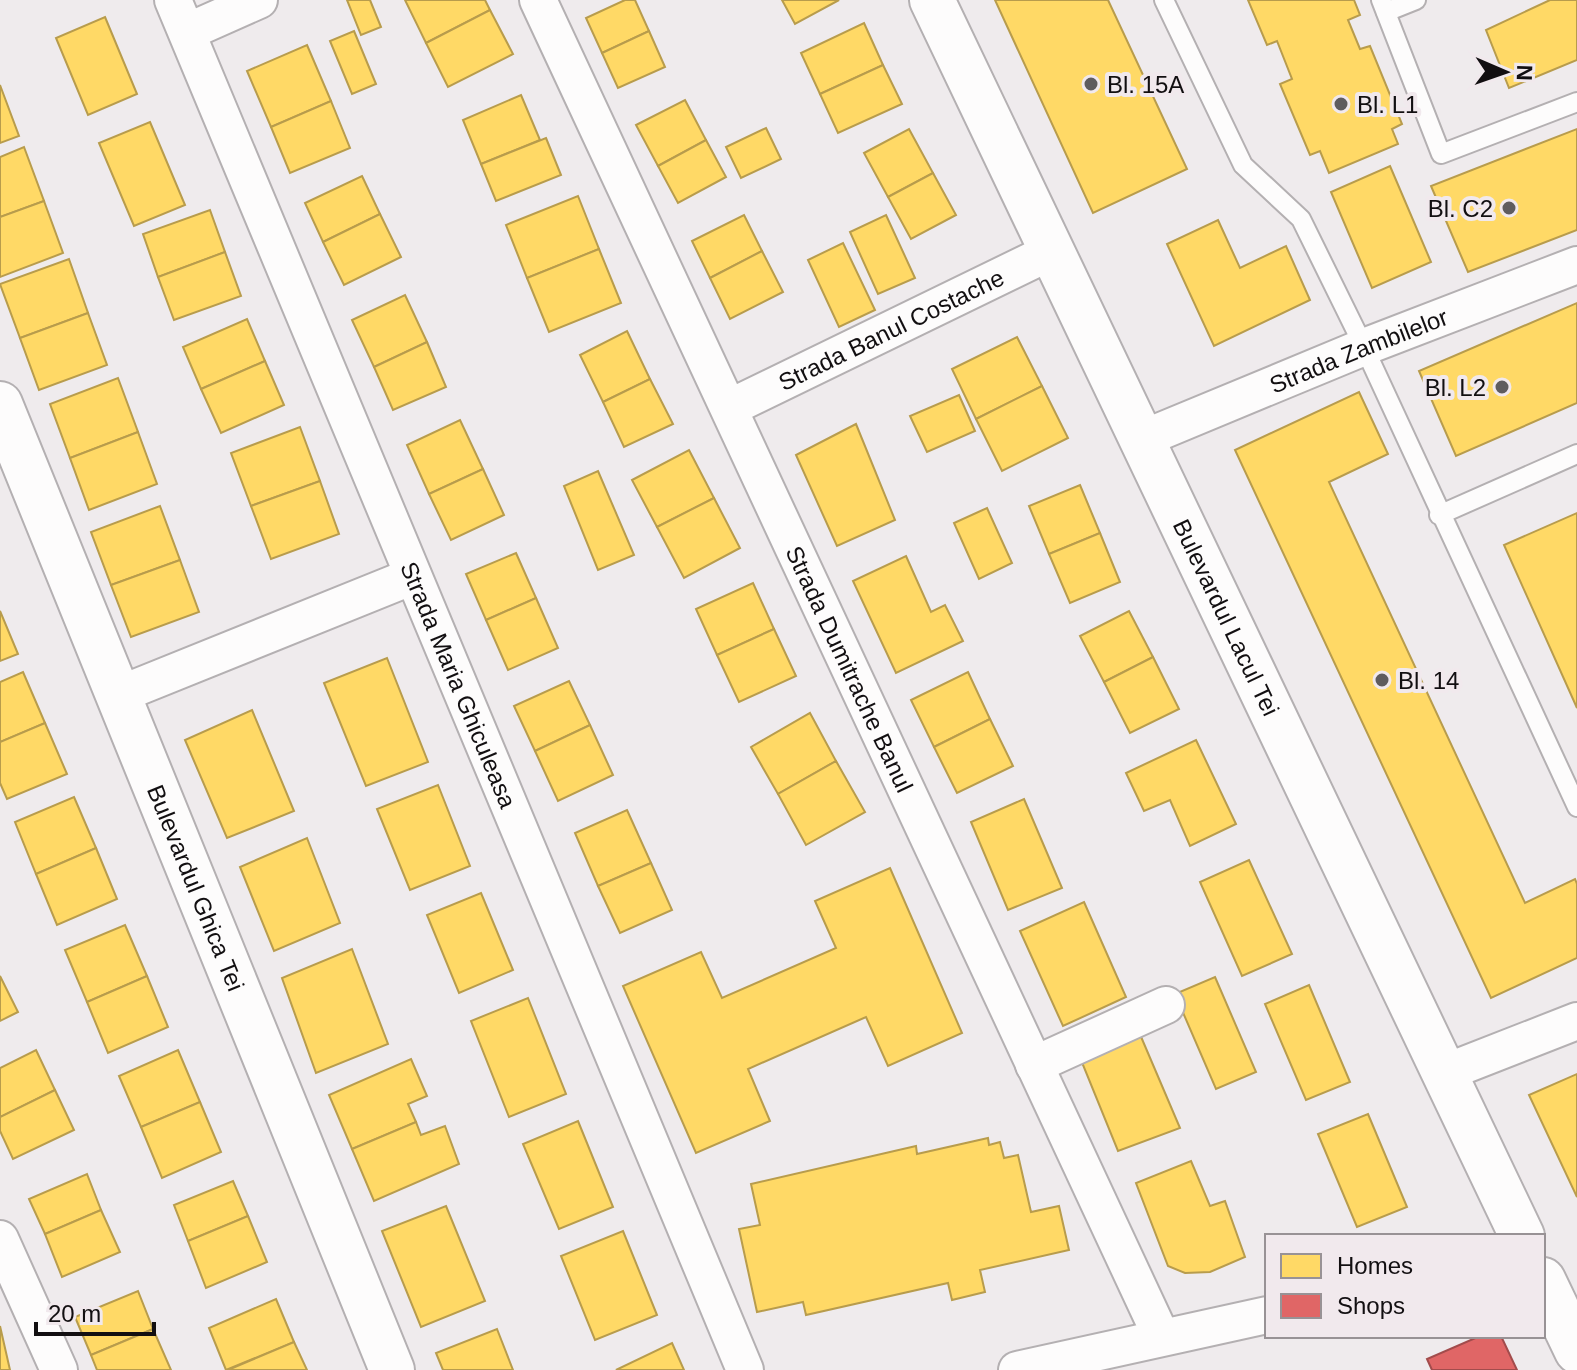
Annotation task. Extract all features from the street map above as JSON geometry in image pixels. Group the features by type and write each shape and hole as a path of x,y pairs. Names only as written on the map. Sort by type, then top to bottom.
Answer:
{"main road":[{"name":"Bulevardul Lacul Tei","path":"932,0 1521,1234"},
{"name":"Bulevardul Ghica Tei","path":"0,404 392,1370"},
{"path":"1545,1284 1577,1351"}],"street":[{"path":"180,16 259,0"},
{"name":"Strada Dumitrache Banul","path":"538,0 1161,1336"},
{"name":"Strada Maria Ghiculeasa","path":"180,16 745,1370"},
{"name":"Strada Banul Costache","path":"729,408 1052,251"},
{"name":"Strada Zambilelor","path":"1142,439 1364,347 1577,265"},
{"path":"118,695 413,576"},
{"path":"1034,1065 1166,1005"},
{"path":"1444,1073 1577,1021"},
{"path":"0,1239 59,1370"},
{"path":"1017,1370 1265,1315"}],"lane":[{"path":"1164,0 1243,165 1301,219 1364,347 1439,515 1577,807"},
{"path":"1416,0 1384,6 1441,154 1577,102"},
{"path":"1439,515 1577,454"}],"building: Homes":[{"path":"347,0 370,0 381,27 361,35"},
{"path":"405,0 485,0 490,10 426,43"},
{"path":"625,0 635,0 649,31 602,53 586,18"},
{"path":"782,0 839,0 795,24"},
{"name":"Bl. 15A","path":"995,0 1108,0 1187,169 1093,213"},
{"name":"Bl. L1","path":"1248,0 1354,0 1360,15 1348,20 1360,49 1370,46 1402,124 1392,129 1398,144 1329,173 1320,151 1310,155 1280,84 1292,79 1277,41 1267,45"},
{"path":"1550,0 1577,0 1577,60 1509,88 1486,30"},
{"path":"490,10 513,54 448,87 426,43"},
{"path":"105,17 137,94 88,115 56,38"},
{"path":"864,23 883,65 820,94 801,53"},
{"path":"354,31 376,84 352,94 330,41"},
{"path":"649,31 665,67 618,88 602,53"},
{"path":"307,45 331,101 271,127 247,71"},
{"path":"883,65 902,104 838,133 820,94"},
{"path":"0,85 19,136 0,143"},
{"path":"521,95 540,140 481,164 463,120"},
{"path":"685,100 706,140 658,166 636,125"},
{"path":"331,101 350,148 290,173 271,127"},
{"path":"150,122 185,205 134,226 99,143"},
{"path":"766,128 781,159 741,178 726,147"},
{"path":"909,129 933,173 888,197 864,153"},
{"name":"Bl. C2","path":"1577,129 1577,230 1468,272 1431,186"},
{"path":"546,138 561,175 496,201 481,164"},
{"path":"706,140 726,177 678,203 658,166"},
{"path":"24,147 44,201 0,217 0,157"},
{"path":"1390,166 1431,262 1372,288 1331,192"},
{"path":"933,173 956,215 911,239 888,197"},
{"path":"362,176 380,214 323,242 305,203"},
{"path":"578,196 599,249 527,278 506,225"},
{"path":"44,201 63,253 0,277 0,217"},
{"path":"210,210 225,252 158,277 143,234"},
{"path":"380,214 401,257 344,285 323,242"},
{"path":"744,215 762,251 710,278 692,241"},
{"path":"886,215 915,278 878,294 850,232"},
{"path":"1218,220 1240,268 1286,246 1310,300 1214,346 1167,244"},
{"path":"843,243 875,310 839,327 808,260"},
{"path":"599,249 621,303 549,332 527,278"},
{"path":"762,251 783,292 730,319 710,278"},
{"path":"225,252 241,296 174,320 158,277"},
{"path":"69,259 88,313 20,338 0,284"},
{"path":"405,295 427,342 374,367 352,320"},
{"name":"Bl. L2","path":"1577,303 1577,403 1456,456 1419,371"},
{"path":"88,313 107,365 39,390 20,338"},
{"path":"247,319 265,361 201,389 183,347"},
{"path":"627,331 650,379 603,402 580,355"},
{"path":"1017,337 1042,386 976,419 952,369"},
{"path":"427,342 446,387 393,410 374,367"},
{"path":"265,361 284,405 221,433 201,389"},
{"path":"118,378 138,432 70,458 50,404"},
{"path":"650,379 673,424 624,447 603,402"},
{"path":"1042,386 1068,438 1002,471 976,419"},
{"name":"Bl. 14","path":"1359,392 1388,454 1329,482 1525,903 1575,879 1577,884 1577,958 1491,998 1235,450"},
{"path":"959,395 975,431 927,452 910,416"},
{"path":"460,420 483,469 429,494 407,445"},
{"path":"856,424 895,520 837,546 796,455"},
{"path":"300,427 320,481 251,506 231,453"},
{"path":"138,432 157,484 89,510 70,458"},
{"path":"689,450 714,498 657,527 632,480"},
{"path":"483,469 504,515 451,540 429,494"},
{"path":"598,471 634,555 598,570 564,486"},
{"path":"320,481 339,534 271,559 251,506"},
{"path":"1080,485 1100,533 1049,554 1029,506"},
{"path":"714,498 740,548 684,578 657,527"},
{"path":"160,506 180,560 111,585 91,532"},
{"path":"987,508 1012,563 979,579 954,523"},
{"path":"1577,513 1577,708 1504,545"},
{"path":"1100,533 1120,582 1070,603 1049,554"},
{"path":"516,553 536,598 486,620 466,574"},
{"path":"906,556 931,612 945,605 963,641 896,673 853,581"},
{"path":"180,560 199,612 131,637 111,585"},
{"path":"753,583 774,629 717,655 696,609"},
{"path":"536,598 558,648 508,670 486,620"},
{"path":"0,611 18,654 0,661"},
{"path":"1129,611 1153,657 1104,682 1080,636"},
{"path":"774,629 796,676 739,702 717,655"},
{"path":"1153,657 1179,709 1130,733 1104,682"},
{"path":"387,658 428,762 366,786 324,683"},
{"path":"23,672 45,723 0,742 0,682"},
{"path":"968,672 990,719 934,747 911,700"},
{"path":"569,681 590,725 535,751 514,706"},
{"path":"252,710 294,811 227,838 185,740"},
{"path":"810,713 836,761 778,794 751,747"},
{"path":"990,719 1013,766 957,793 934,747"},
{"path":"45,723 67,774 7,799 0,783 0,742"},
{"path":"590,725 613,775 558,801 535,751"},
{"path":"1196,740 1236,824 1190,846 1170,800 1144,811 1126,773"},
{"path":"836,761 865,812 806,845 778,794"},
{"path":"438,785 470,866 410,890 377,809"},
{"path":"74,797 96,848 36,874 15,822"},
{"path":"1024,799 1062,888 1008,910 971,822"},
{"path":"627,810 651,863 598,886 575,833"},
{"path":"307,838 340,923 274,951 240,867"},
{"path":"96,848 117,899 57,925 36,874"},
{"path":"1249,860 1292,954 1242,976 1200,882"},
{"path":"651,863 672,910 620,933 598,886"},
{"path":"890,868 962,1033 888,1066 866,1017 748,1069 770,1121 696,1153 623,986 701,952 722,998 836,948 815,901"},
{"path":"481,893 513,970 459,993 427,915"},
{"path":"1084,902 1126,997 1063,1026 1020,931"},
{"path":"125,925 147,976 87,1002 65,950"},
{"path":"352,949 388,1044 316,1073 282,978"},
{"path":"0,976 18,1012 0,1021"},
{"path":"147,976 168,1027 108,1053 87,1002"},
{"path":"1215,977 1256,1072 1216,1089 1175,994"},
{"path":"1309,985 1350,1082 1306,1100 1265,1004"},
{"path":"528,998 566,1094 509,1117 471,1021"},
{"path":"1139,1032 1180,1128 1118,1151 1081,1060"},
{"path":"36,1050 55,1090 0,1117 0,1068"},
{"path":"178,1050 200,1102 141,1127 119,1076"},
{"path":"411,1059 427,1096 408,1104 416,1122 352,1149 329,1095"},
{"path":"1577,1074 1577,1197 1529,1095"},
{"path":"55,1090 74,1130 13,1159 0,1131 0,1117"},
{"path":"200,1102 221,1152 162,1178 141,1127"},
{"path":"1368,1114 1407,1207 1357,1227 1318,1134"},
{"path":"578,1121 613,1207 559,1229 523,1144"},
{"path":"416,1122 421,1135 445,1126 459,1164 374,1201 352,1149"},
{"path":"988,1138 989,1145 1000,1142 1004,1158 1018,1155 1031,1212 1059,1206 1069,1250 980,1270 985,1292 952,1300 948,1283 806,1315 803,1302 757,1312 739,1229 760,1225 751,1184 916,1146 917,1154"},
{"path":"1191,1161 1210,1206 1225,1201 1245,1257 1210,1272 1185,1273 1168,1266 1136,1183"},
{"path":"87,1174 101,1210 45,1234 29,1199"},
{"path":"233,1181 248,1216 188,1241 174,1205"},
{"path":"446,1206 485,1301 421,1327 382,1231"},
{"path":"101,1210 120,1252 62,1277 45,1234"},
{"path":"248,1216 267,1262 206,1288 188,1241"},
{"path":"623,1231 657,1315 595,1340 561,1256"},
{"path":"138,1291 153,1329 91,1355 75,1317"},
{"path":"276,1299 294,1342 226,1370 209,1328"},
{"path":"0,1326 10,1370 0,1370"},
{"path":"153,1329 171,1370 97,1370 91,1355"},
{"path":"497,1329 513,1370 443,1370 436,1353"},
{"path":"294,1342 307,1370 228,1370"},
{"path":"672,1343 684,1370 616,1370"}],"building: Shops":[{"path":"1475,1338 1502,1338 1517,1370 1432,1370 1427,1359"}],"place":[{"name":"Bl. 15A","path":"1091,84"},
{"name":"Bl. L1","path":"1341,104"},
{"name":"Bl. C2","path":"1509,208"},
{"name":"Bl. L2","path":"1502,387"},
{"name":"Bl. 14","path":"1382,680"}]}
